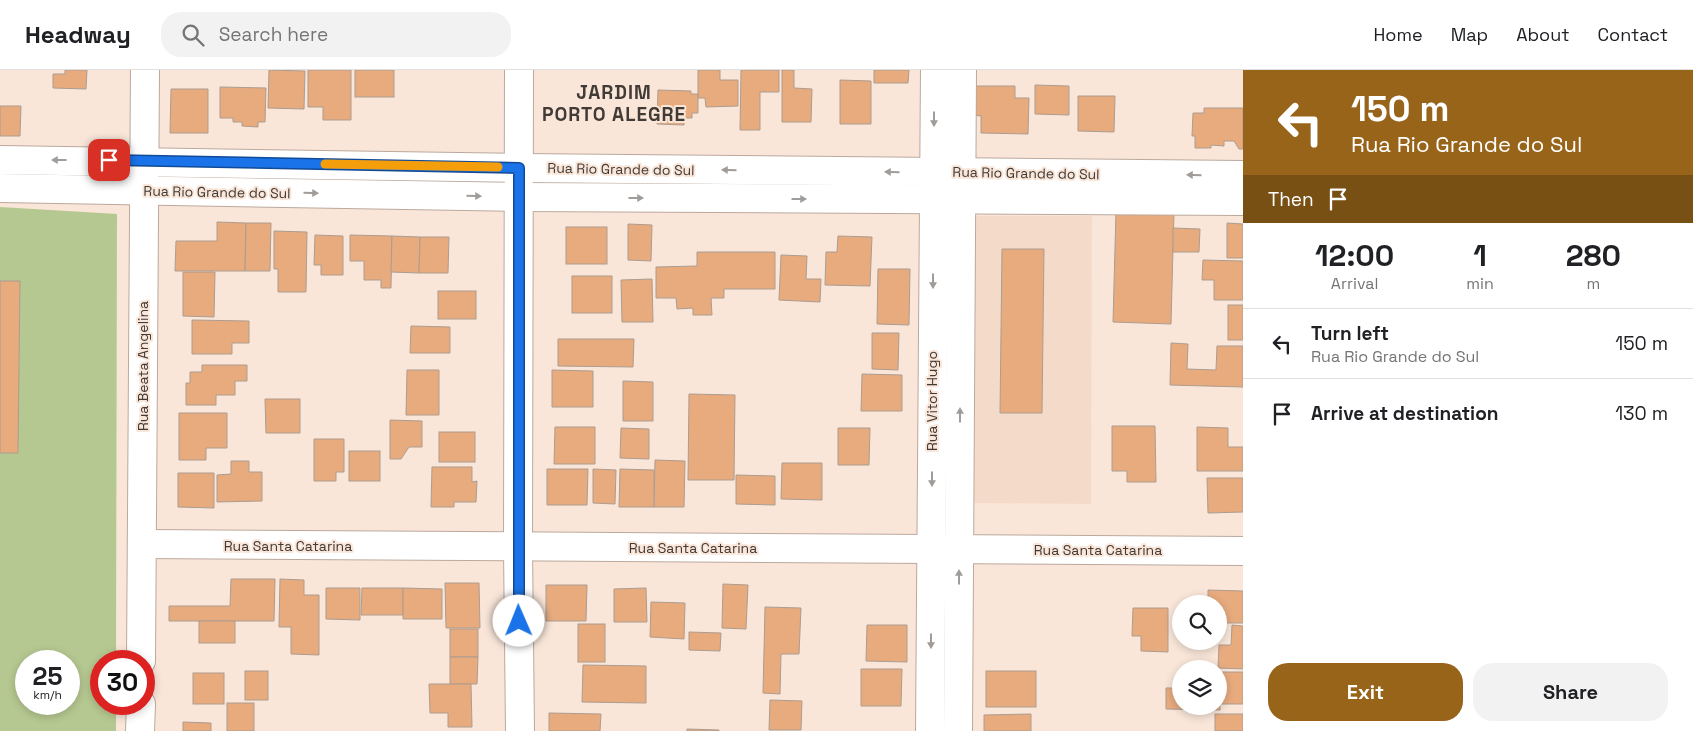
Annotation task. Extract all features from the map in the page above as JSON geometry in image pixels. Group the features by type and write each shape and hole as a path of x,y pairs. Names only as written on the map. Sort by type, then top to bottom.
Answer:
{"street":[{"name":"Rua Beata Angelina","path":"141,650 145,70"},
{"path":"519,70 518,548 520,731"},
{"name":"Rua Vitor Hugo","path":"930,731 935,70"},
{"name":"Rua Vitor Hugo","path":"958,731 962,70"},
{"name":"Rua Rio Grande do Sul","path":"0,160 519,168 1243,175"},
{"name":"Rua Rio Grande do Sul","path":"0,188 519,197 1243,201"},
{"name":"Rua Santa Catarina","path":"143,544 518,548 1243,551"},
{"path":"140,731 141,715"}],"shaded area":[{"path":"974,216 1092,216 1091,504 972,503"}],"green space":[{"path":"0,207 117,214 116,650 90,650 90,715 116,715 116,731 0,731"}],"building":[{"path":"65,70 87,70 86,89 53,88 53,74 65,74"},
{"path":"269,70 305,71 304,109 268,108"},
{"path":"308,70 351,70 351,120 323,120 323,107 308,107"},
{"path":"355,70 394,70 394,97 355,97"},
{"path":"698,70 720,70 720,80 738,80 738,106 706,107 705,98 698,98"},
{"path":"741,70 779,70 779,92 760,92 760,130 740,130"},
{"path":"782,70 794,70 794,88 812,89 811,122 782,122"},
{"path":"874,70 909,70 908,83 874,83"},
{"path":"840,80 871,81 871,124 840,124"},
{"path":"1035,85 1069,86 1069,115 1035,114"},
{"path":"974,86 1015,86 1015,98 1029,98 1028,134 981,133 981,116 973,115"},
{"path":"220,87 266,88 265,122 258,122 258,127 242,126 242,122 233,122 233,118 220,118"},
{"path":"171,89 208,89 208,133 170,133"},
{"path":"658,90 691,91 691,94 698,94 698,113 692,113 692,118 684,118 684,125 657,124"},
{"path":"1078,96 1115,96 1114,132 1078,131"},
{"path":"0,106 21,106 20,136 0,136"},
{"path":"1204,108 1243,108 1243,149 1239,149 1234,141 1224,141 1224,146 1211,145 1211,148 1195,148 1195,136 1192,136 1193,113 1204,113"},
{"path":"1116,211 1174,212 1171,324 1113,322"},
{"path":"217,222 246,223 245,271 175,271 176,241 217,241"},
{"path":"246,223 271,223 270,271 245,271"},
{"path":"1227,223 1243,224 1243,258 1227,258"},
{"path":"628,224 652,225 651,261 628,260"},
{"path":"566,227 607,227 607,264 566,264"},
{"path":"1173,228 1200,229 1199,252 1173,252"},
{"path":"274,231 307,232 306,292 278,292 278,269 274,269"},
{"path":"315,235 343,236 343,275 321,275 321,265 314,265"},
{"path":"350,235 392,236 391,288 381,288 381,280 364,280 364,261 350,261"},
{"path":"392,236 420,237 419,273 391,272"},
{"path":"838,236 872,237 870,286 825,285 826,252 837,252"},
{"path":"420,237 449,237 448,273 419,273"},
{"path":"1002,249 1044,249 1042,413 1000,413"},
{"path":"697,252 775,252 775,289 724,289 724,298 711,298 712,315 693,315 693,308 677,309 676,298 656,298 656,267 697,266"},
{"path":"781,255 807,256 806,279 821,279 820,302 779,300"},
{"path":"1203,260 1243,261 1243,300 1214,300 1214,280 1202,280"},
{"path":"878,269 910,269 909,325 877,324"},
{"path":"183,272 215,272 214,317 183,316"},
{"path":"572,276 612,276 612,313 572,313"},
{"path":"652,279 653,322 622,322 621,280"},
{"path":"0,281 20,281 18,453 0,453"},
{"path":"438,291 476,291 476,319 438,319"},
{"path":"1228,305 1243,305 1243,340 1228,340"},
{"path":"192,320 249,321 249,343 232,343 232,354 192,354"},
{"path":"411,326 450,327 450,353 410,353"},
{"path":"872,333 899,333 898,370 872,369"},
{"path":"558,339 634,339 633,367 558,366"},
{"path":"1171,343 1188,344 1187,369 1216,370 1217,346 1243,346 1243,387 1170,385"},
{"path":"202,365 247,365 247,381 235,381 235,395 216,395 216,405 186,405 186,383 190,383 190,372 202,372"},
{"path":"407,370 439,370 439,415 406,415"},
{"path":"552,370 593,371 593,407 552,407"},
{"path":"862,374 902,375 902,411 861,411"},
{"path":"623,381 653,382 653,421 623,421"},
{"path":"689,394 735,395 734,480 688,480"},
{"path":"265,399 300,399 300,433 266,433"},
{"path":"179,413 227,413 227,448 206,448 206,460 179,460"},
{"path":"390,420 422,421 422,447 409,447 401,459 390,459"},
{"path":"1112,426 1155,426 1156,482 1127,482 1127,471 1112,471"},
{"path":"555,427 595,427 595,464 554,464"},
{"path":"1197,427 1228,428 1228,447 1243,447 1243,471 1197,471"},
{"path":"621,428 649,429 649,459 620,458"},
{"path":"838,428 870,428 869,465 838,465"},
{"path":"439,432 475,432 475,462 439,462"},
{"path":"314,439 344,439 344,472 336,472 336,481 314,481"},
{"path":"349,451 380,451 380,481 349,481"},
{"path":"655,460 685,461 684,507 654,507"},
{"path":"231,461 249,461 249,472 262,472 262,501 217,502 217,475 231,474"},
{"path":"782,463 822,463 822,500 781,499"},
{"path":"432,467 472,467 472,482 477,481 476,502 454,502 454,507 431,507"},
{"path":"547,469 588,469 587,505 547,505"},
{"path":"593,469 616,470 615,504 593,503"},
{"path":"620,469 654,470 654,507 619,507"},
{"path":"178,473 214,473 214,508 178,507"},
{"path":"736,475 775,476 775,505 736,504"},
{"path":"1207,478 1243,478 1243,512 1208,513"},
{"path":"231,579 275,579 274,621 169,621 169,606 230,606"},
{"path":"280,579 304,580 304,595 319,595 319,655 291,654 291,627 279,627"},
{"path":"445,583 479,583 480,628 446,628"},
{"path":"723,584 748,585 746,629 722,628"},
{"path":"546,585 587,585 586,621 546,621"},
{"path":"326,588 360,588 360,620 326,619"},
{"path":"362,588 403,588 403,615 361,615"},
{"path":"403,588 442,589 442,619 403,619"},
{"path":"646,588 647,622 614,622 614,589"},
{"path":"1208,590 1243,591 1243,623 1227,623 1227,595 1208,595"},
{"path":"651,602 685,603 684,639 650,637"},
{"path":"765,607 801,608 799,654 781,654 780,694 763,693"},
{"path":"1133,608 1168,608 1168,652 1141,651 1141,636 1132,636"},
{"path":"199,621 235,621 235,643 199,643"},
{"path":"578,624 605,624 605,662 578,662"},
{"path":"867,625 907,625 907,662 866,661"},
{"path":"1232,625 1243,626 1243,669 1227,668 1227,660 1218,660 1219,650 1227,650 1227,645 1231,645"},
{"path":"450,629 478,629 478,657 450,657"},
{"path":"689,632 721,633 720,651 689,650"},
{"path":"450,657 478,657 477,684 450,684"},
{"path":"583,665 646,666 646,703 582,702"},
{"path":"861,669 902,669 901,706 861,706"},
{"path":"245,671 268,671 268,700 245,700"},
{"path":"986,671 1036,671 1036,707 986,707"},
{"path":"1227,672 1243,672 1243,704 1227,704"},
{"path":"193,673 224,673 224,704 193,704"},
{"path":"429,684 471,684 472,727 448,727 448,713 430,713"},
{"path":"1166,688 1172,688 1172,709 1166,709"},
{"path":"770,700 802,701 801,730 769,730"},
{"path":"227,703 254,703 254,731 227,731"},
{"path":"549,713 601,714 600,731 549,731"},
{"path":"1031,714 1031,731 984,731 984,715"},
{"path":"1243,714 1243,731 1215,731 1215,715"},
{"path":"183,722 211,723 211,731 183,731"},
{"path":"687,729 719,730 719,731 687,731"}],"slow traffic":[{"path":"325,164 498,167"}],"district":[{"name":"JARDIM PORTO ALEGRE","path":"614,103"}],"route":[{"path":"109,160 519,168 519,621"}]}
